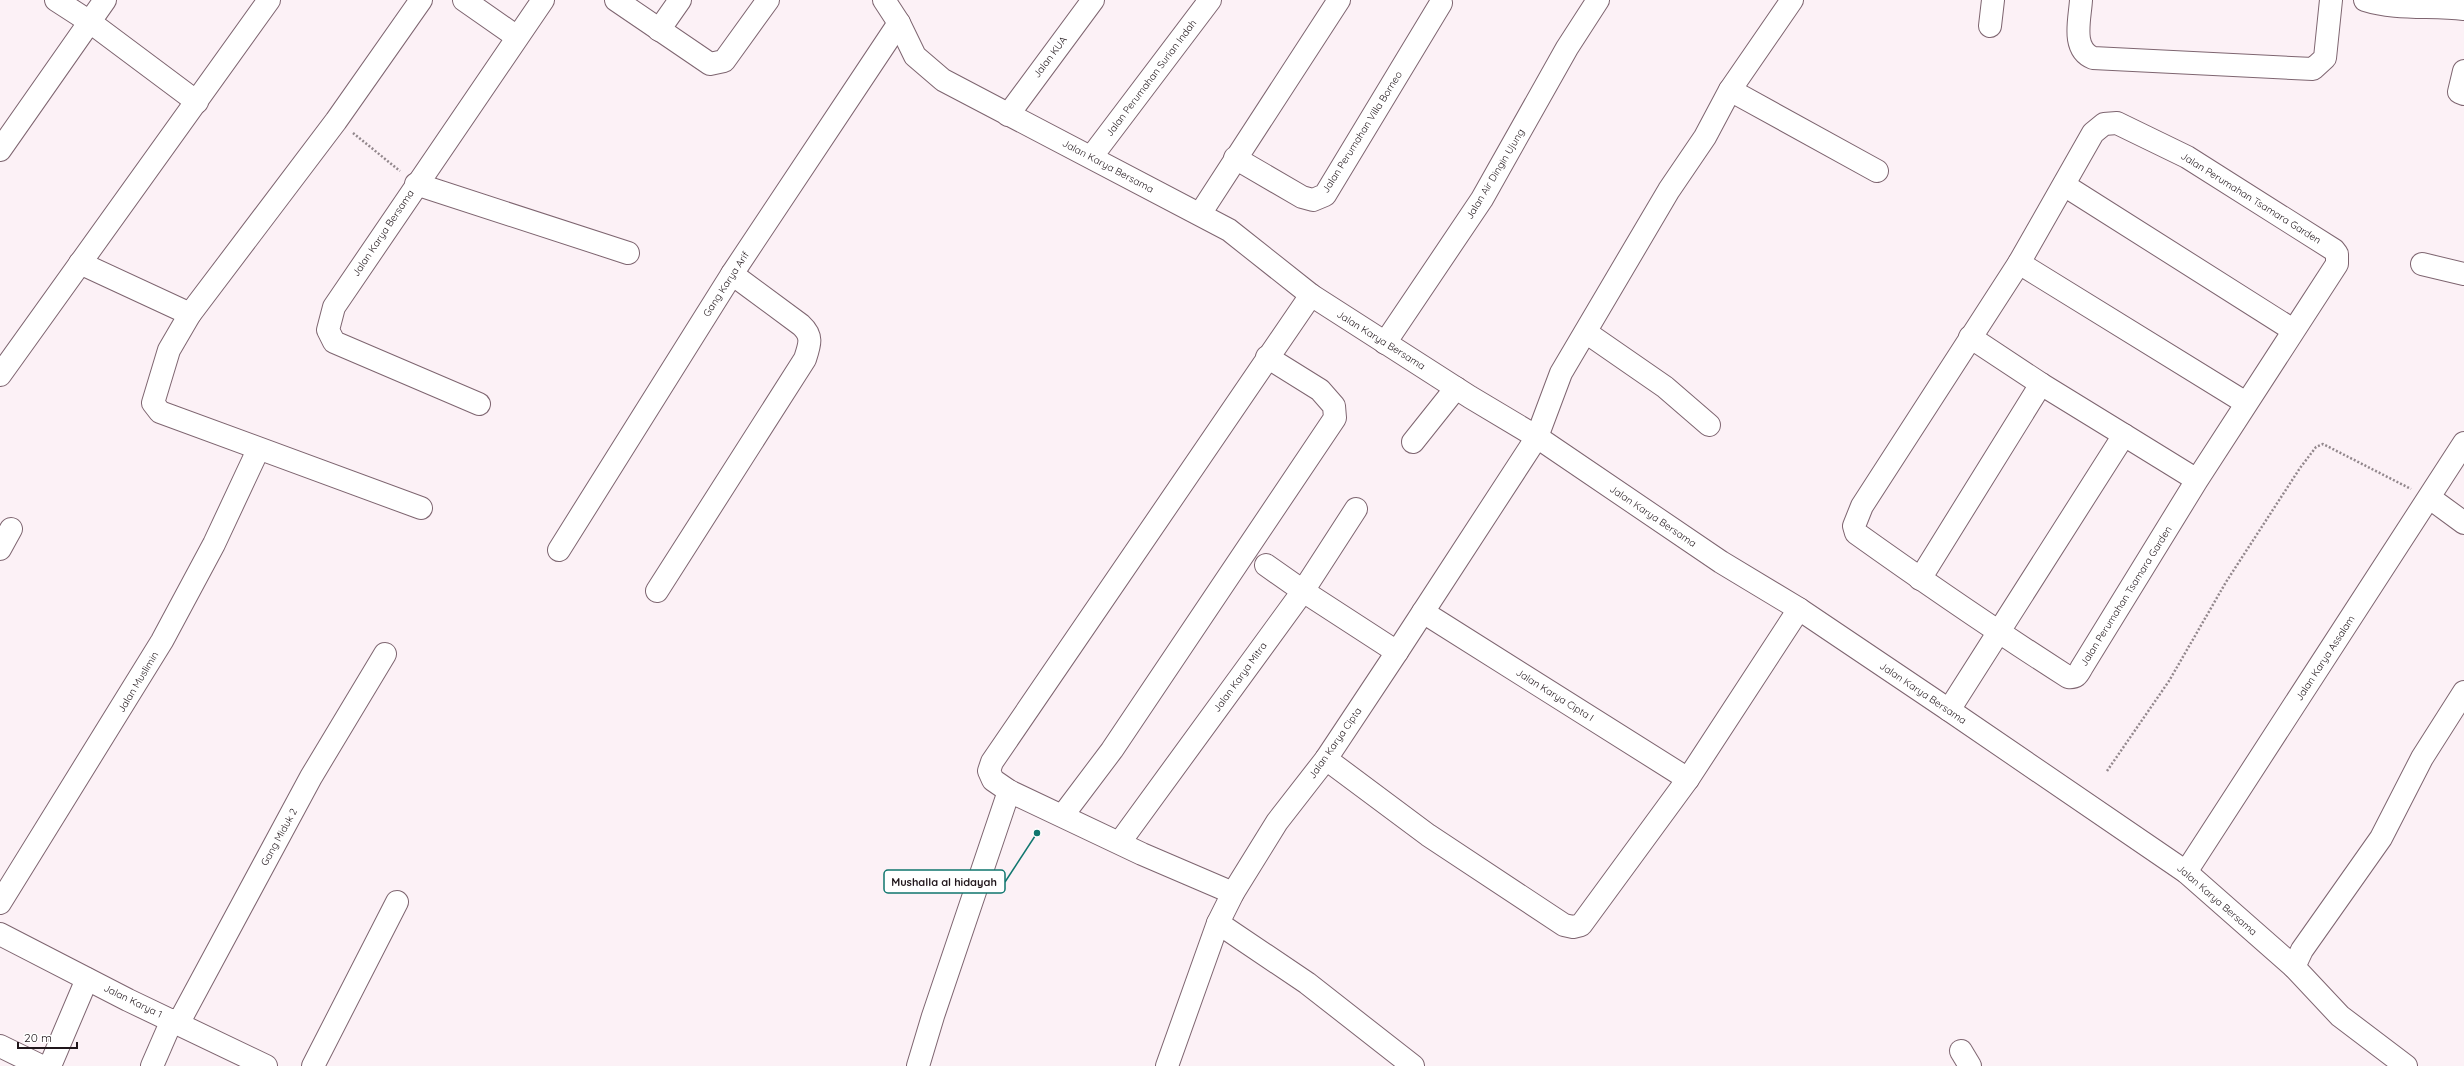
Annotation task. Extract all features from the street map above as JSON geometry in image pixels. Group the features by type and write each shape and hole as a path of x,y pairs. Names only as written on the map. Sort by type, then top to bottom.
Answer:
{"street":[{"path":"56,0 90,22 197,102"},
{"path":"0,150 105,0"},
{"path":"4,361 80,263 269,0"},
{"path":"421,0 336,122 190,314 169,350 153,403 160,412 258,450 421,508"},
{"path":"464,0 517,37"},
{"name":"Jalan Karya Bersama","path":"479,404 334,342 328,330 334,307 416,184 544,0"},
{"path":"616,0 659,30 714,65 724,61 768,0"},
{"path":"659,30 680,0"},
{"name":"Jalan Karya Bersama","path":"884,0 899,23 914,56 943,80 1008,115 1092,156 1229,230 1311,295 1456,388 1537,437 1721,562 1799,609 2186,872 2294,967 2340,1016 2406,1066"},
{"name":"Jalan KUA","path":"1008,115 1093,0"},
{"name":"Jalan Perumahan Surian Indah","path":"1092,156 1210,0"},
{"path":"1200,214 1339,0"},
{"name":"Jalan Air Dingin Ujung","path":"1385,343 1482,199 1567,48 1598,0"},
{"name":"Jalan Karya Cipta","path":"1167,1066 1218,923 1233,893 1277,822 1326,759 1537,437 1561,373 1587,333 1669,190 1705,137 1730,90 1792,0"},
{"path":"1990,26 1993,0"},
{"path":"2081,0 2078,43 2082,51 2093,58 2313,69 2325,58 2331,0"},
{"path":"2365,0 2394,6 2437,6 2464,9"},
{"name":"Jalan Perumahan Villa Borneo","path":"1235,158 1302,197 1313,200 1325,195 1442,3"},
{"name":"Gang Karya Arif","path":"558,550 732,274 899,23"},
{"path":"2464,71 2459,92 2464,94"},
{"path":"1730,90 1877,171"},
{"name":"Jalan Perumahan Tsamara Garden","path":"2117,123 2187,157 2334,250 2337,254 2336,264 2197,480 2076,676 2068,677 1999,633 1856,533 1854,526 1862,506 1970,336 2019,263 2093,133 2104,124 2117,123"},
{"path":"416,184 628,253"},
{"path":"2064,185 2293,330"},
{"path":"80,263 190,314"},
{"path":"2019,263 2246,403"},
{"path":"2422,264 2464,274"},
{"path":"657,591 805,359 811,339 808,332 801,325 732,274"},
{"path":"1233,893 1142,854 1120,842 1010,791 994,780 989,771 992,762 1267,357 1311,295"},
{"path":"1587,333 1665,387 1709,425"},
{"path":"1970,336 2041,384 2197,480"},
{"path":"1063,815 1112,750 1335,418 1334,406 1320,390 1267,357"},
{"path":"1920,579 2041,384"},
{"path":"1413,442 1456,388"},
{"path":"1949,710 2124,435"},
{"name":"Jalan Karya Assalam","path":"2186,872 2400,541 2430,498 2464,443"},
{"name":"Jalan Muslimin","path":"0,903 162,641 214,544 258,450"},
{"path":"2430,498 2464,523"},
{"name":"Jalan Karya Mitra","path":"1120,842 1303,591 1356,509"},
{"path":"0,549 11,529"},
{"path":"1266,565 1397,652"},
{"path":"1326,759 1428,835 1564,925 1573,927 1581,925 1688,779 1799,609"},
{"name":"Jalan Karya Cipta I","path":"1422,612 1688,779"},
{"name":"Gang Miduk 2","path":"152,1066 312,777 384,654"},
{"path":"2294,967 2302,950 2381,838 2422,758 2464,692"},
{"path":"918,1066 933,1016 1010,791"},
{"path":"313,1066 397,902"},
{"path":"1218,923 1307,983 1414,1066"},
{"name":"Jalan Karya 1","path":"0,934 87,979 262,1065"},
{"path":"50,1066 87,979"},
{"path":"0,1046 41,1066"}],"path":[{"path":"336,122 363,140 416,184"},
{"path":"2107,771 2169,681 2226,582 2300,468 2316,447 2323,444 2430,498"}],"place":[{"name":"Mushalla al hidayah","path":"1037,833"}]}
